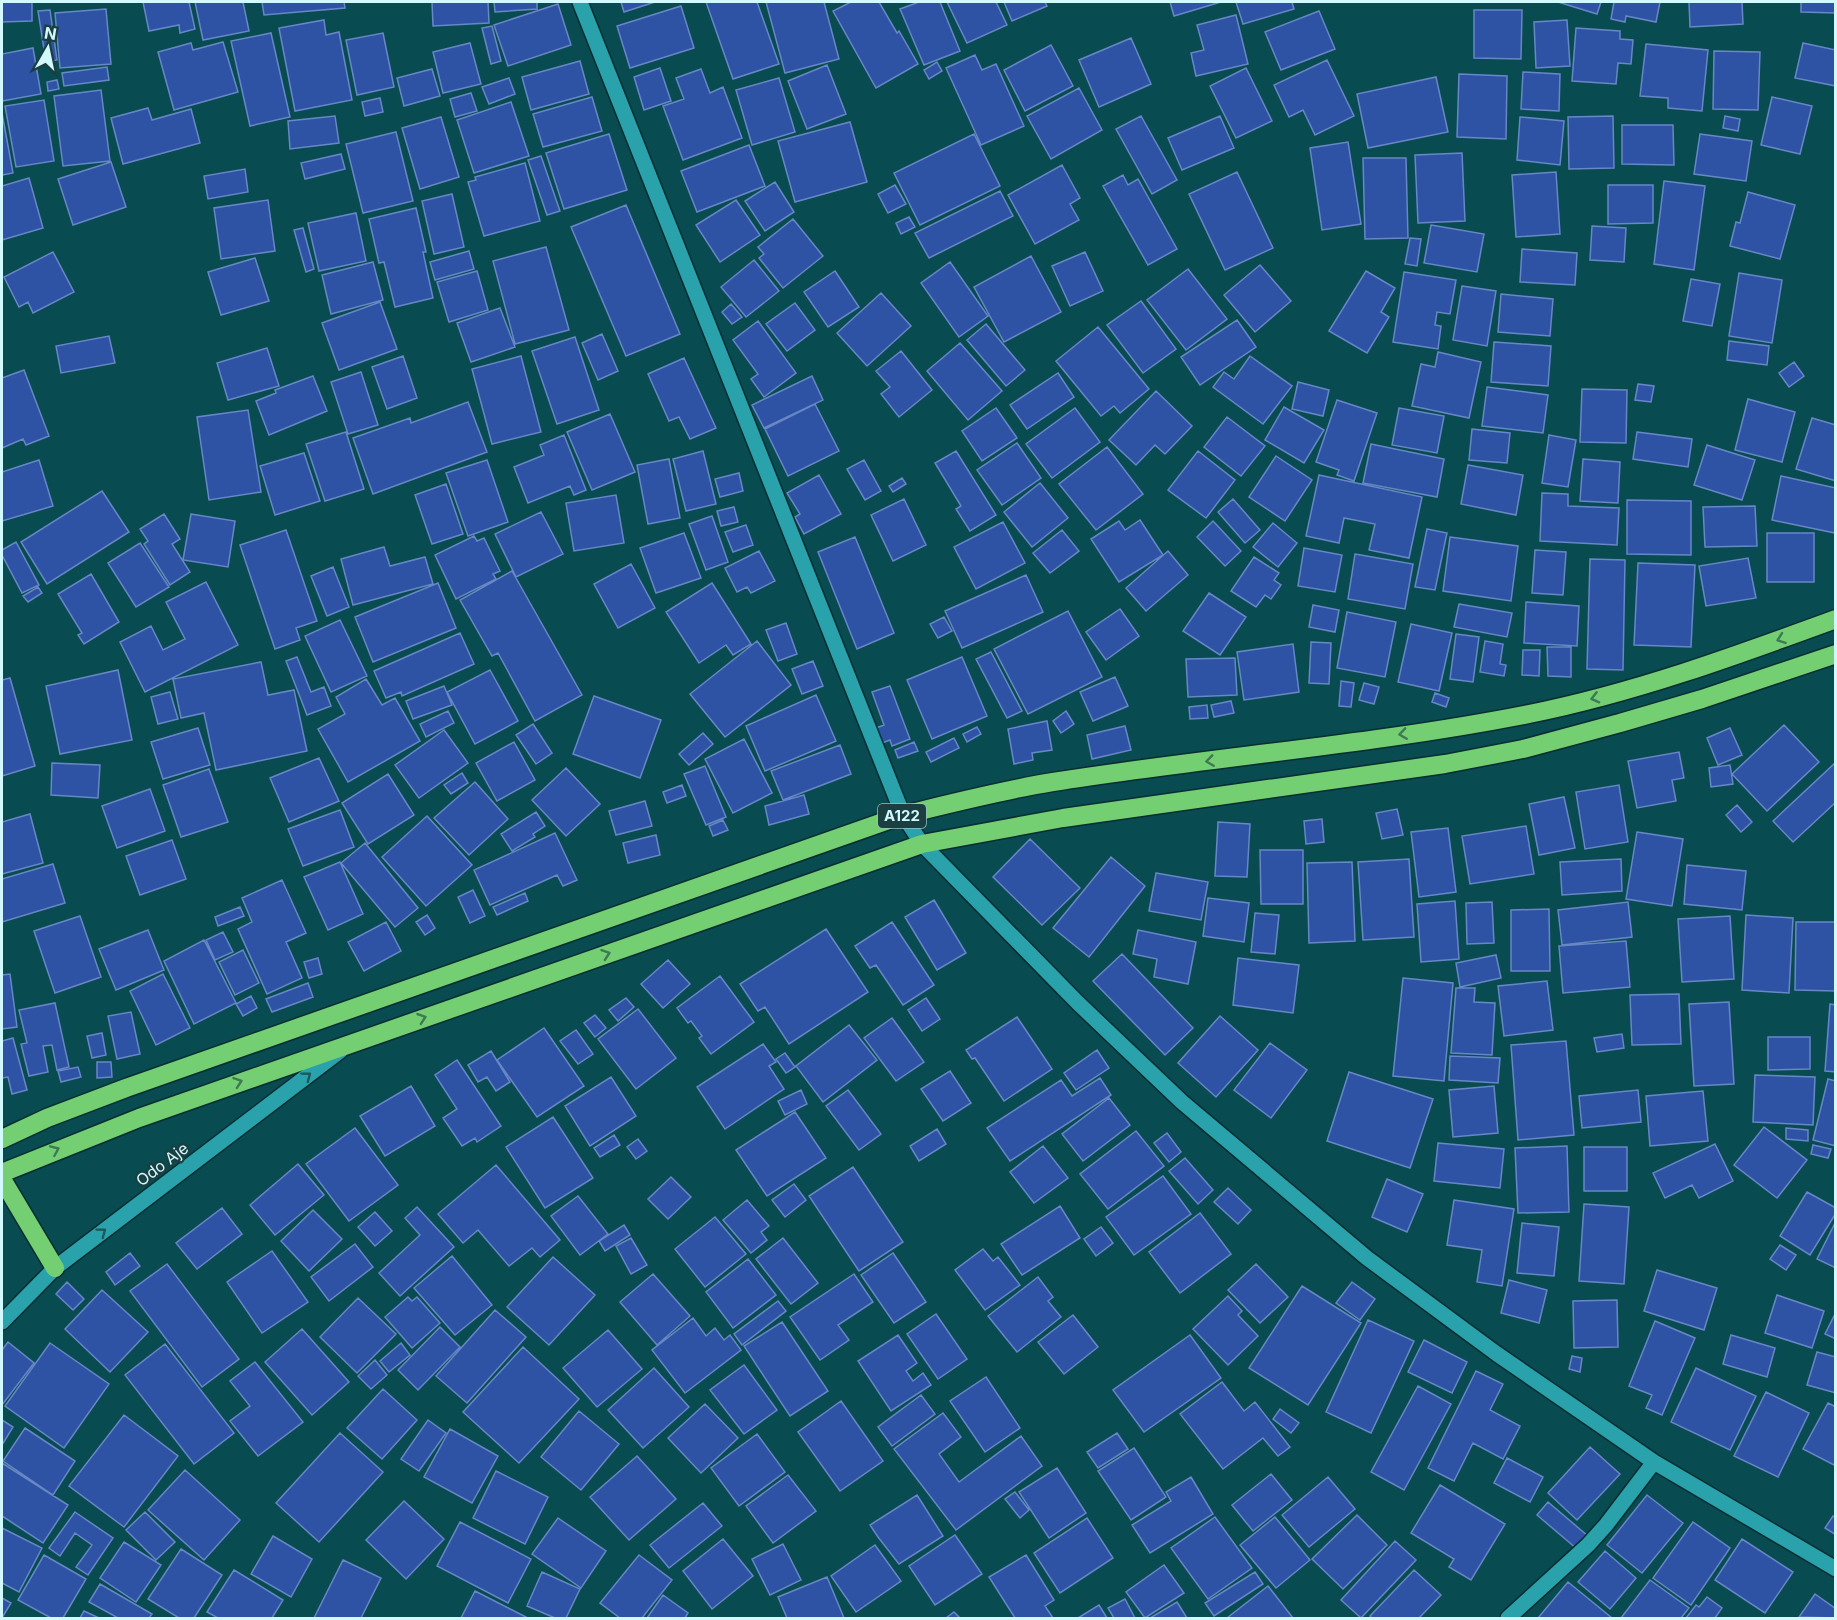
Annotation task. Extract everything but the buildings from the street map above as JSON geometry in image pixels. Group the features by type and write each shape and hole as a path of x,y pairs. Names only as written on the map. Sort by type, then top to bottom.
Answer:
{"highway":[{"name":"A122","path":"2,1139 47,1118 126,1088 903,815 1052,782 1424,731 1530,714 1616,693 1705,667 1836,619"},
{"name":"A122","path":"2,1173 139,1118 922,844 1063,818 1445,764 1523,749 1702,699 1836,654"},
{"path":"2,1179 55,1268"}],"street":[{"path":"580,2 903,815 922,844 1078,1003 1190,1109 1367,1258 1497,1354 1654,1462 1836,1569"},
{"name":"Odo Aje","path":"2,1322 55,1268 352,1042"},
{"path":"1509,1618 1588,1545 1654,1462"}]}
